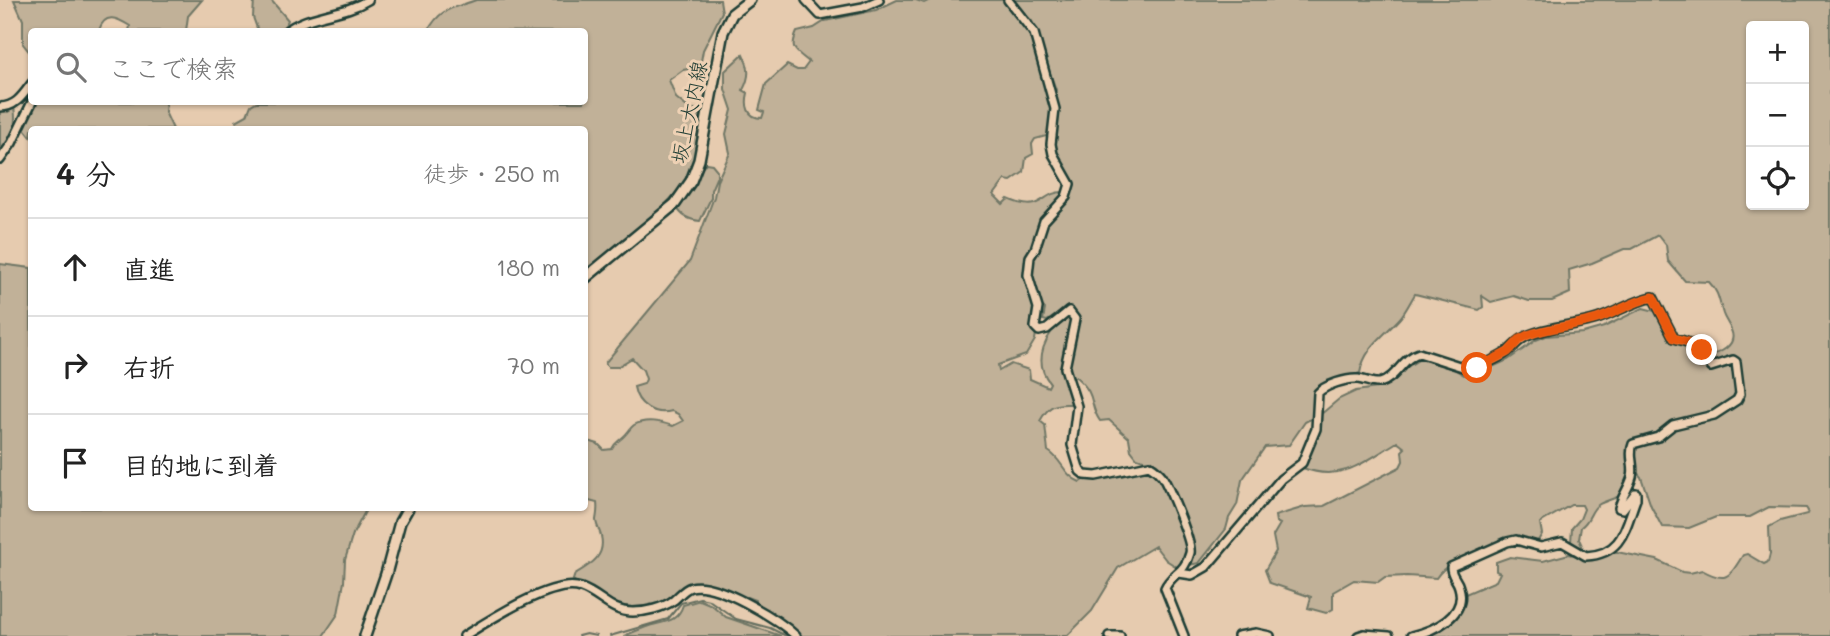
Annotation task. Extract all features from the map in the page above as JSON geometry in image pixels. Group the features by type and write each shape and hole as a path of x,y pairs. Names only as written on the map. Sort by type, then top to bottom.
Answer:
{"main road":[{"name":"坂上大内線","path":"588,276 675,204 691,181 699,160 723,32 732,14 750,0"},
{"path":"365,636 386,574 394,539 407,511"}],"street":[{"path":"290,28 296,24 357,7 368,0"},
{"path":"806,0 820,15 863,7 879,0"},
{"path":"1008,0 1034,33 1055,109 1051,144 1053,154 1070,184 1066,197 1044,221 1030,257 1028,275 1038,308 1035,327 1039,331 1047,329 1069,311 1072,314 1074,324 1065,368 1077,406 1072,445 1080,471 1085,475 1096,476 1149,465 1160,473 1191,545 1184,569 1166,585 1184,636"},
{"path":"0,107 8,107 19,101 28,89"},
{"path":"0,160 12,143 31,105"},
{"path":"1179,573 1192,575 1206,567 1281,479 1302,463 1317,429 1318,393 1325,388 1353,379 1382,382 1394,375 1407,359 1419,353 1467,368 1477,368 1508,352 1520,339 1528,335 1597,319 1620,311 1638,300 1653,297 1674,338 1702,350 1711,367 1732,360 1736,362 1740,394 1737,400 1714,415 1673,425 1658,437 1633,444 1629,453 1633,470 1619,509 1623,509 1634,493 1636,499 1620,542 1613,548 1586,556 1562,542 1541,547 1516,540 1497,545 1451,567 1451,575 1459,587 1458,607 1441,626 1411,636"},
{"path":"464,636 509,610 546,593 571,586 587,591 619,611 627,612 667,604 686,590 701,587 755,606 796,636"},
{"path":"1238,636 1256,633 1270,636"},
{"path":"1109,636 1121,636"},
{"path":"1358,636 1389,636"}],"shaded area":[{"path":"14,0 202,0 188,16 186,28 130,28 112,18 105,21 100,28 28,28 28,50 23,44 23,20"},
{"path":"254,0 271,0 288,20 281,28 257,28 253,17"},
{"path":"476,0 720,0 722,12 703,50 700,67 683,70 669,80 676,98 687,107 701,111 694,160 685,183 650,221 618,243 588,271 588,126 238,126 236,121 247,115 251,105 588,105 588,28 430,28 438,17 454,7"},
{"path":"897,0 924,3 930,0 1003,0 1031,36 1053,109 1050,135 1035,139 1032,144 1033,154 1026,158 1024,172 1011,181 1005,180 994,195 1003,204 1008,199 1028,205 1064,192 1063,197 1042,219 1026,260 1035,306 1031,319 1036,333 1035,340 1026,355 998,365 999,371 1011,364 1029,370 1030,379 1048,387 1050,383 1042,366 1047,339 1059,324 1072,318 1063,368 1073,400 1070,404 1052,407 1040,421 1045,425 1048,451 1057,458 1070,476 1080,482 1085,478 1100,479 1103,476 1148,468 1161,479 1187,539 1189,546 1181,567 1166,560 1155,546 1118,568 1092,611 1067,636 800,636 757,606 755,600 747,597 742,599 700,584 652,607 631,609 615,606 573,580 575,574 596,560 602,543 596,522 597,503 588,501 588,441 598,444 604,450 612,449 615,443 639,423 654,421 673,426 683,421 672,411 659,412 643,404 634,387 644,384 646,379 643,370 632,358 617,367 608,367 605,363 690,261 714,197 717,181 730,153 726,134 732,110 725,89 725,71 743,54 748,68 743,90 748,93 748,110 753,116 762,118 764,112 759,110 766,84 787,65 803,70 809,62 794,47 797,32 814,28 825,21 876,10"},
{"path":"1012,0 1830,0 1830,636 1428,636 1449,618 1463,595 1496,581 1500,573 1496,571 1496,562 1510,557 1543,561 1569,554 1587,558 1612,551 1657,560 1682,572 1702,570 1722,577 1730,573 1743,555 1747,554 1764,564 1768,562 1769,527 1780,521 1807,514 1806,508 1769,507 1750,517 1716,517 1689,528 1662,527 1641,477 1635,470 1634,444 1739,401 1737,360 1712,365 1708,355 1727,348 1733,335 1717,293 1709,282 1685,281 1668,261 1666,245 1658,235 1632,249 1624,249 1569,270 1570,293 1552,301 1529,301 1514,296 1491,302 1482,296 1483,307 1479,310 1415,294 1400,318 1370,349 1360,373 1323,385 1316,416 1305,422 1289,445 1265,447 1242,480 1237,505 1226,529 1199,563 1189,565 1192,556 1169,484 1150,462 1137,458 1131,450 1129,438 1109,420 1100,421 1083,384 1076,377 1069,377 1067,368 1075,312 1064,310 1047,321 1043,320 1045,309 1034,290 1032,265 1041,230 1066,201 1072,186 1054,147 1058,119 1054,93 1056,90 1032,21"},
{"path":"0,105 8,112 14,107 15,120 11,137 0,152"},
{"path":"31,105 166,105 165,112 172,126 28,126 28,133 24,128"},
{"path":"706,163 712,164 717,170 717,176 711,190 711,198 700,221 693,220 681,213 677,207"},
{"path":"0,264 28,268 28,511 365,511 353,534 345,560 338,614 323,636 0,636"},
{"path":"1643,308 1659,312 1671,338 1701,352 1709,367 1733,362 1738,396 1720,409 1656,435 1633,441 1629,477 1620,496 1598,505 1581,527 1579,539 1583,548 1580,550 1571,542 1572,528 1584,509 1582,505 1571,505 1540,523 1542,534 1536,544 1512,542 1482,549 1454,562 1436,578 1407,576 1385,577 1378,582 1354,580 1333,592 1333,609 1326,613 1308,608 1311,597 1270,583 1265,570 1276,551 1273,536 1280,524 1276,522 1275,516 1305,507 1324,506 1400,467 1403,461 1402,451 1405,448 1397,442 1353,468 1329,473 1303,468 1320,415 1339,399 1356,391 1384,387 1420,359 1454,369 1464,375 1475,375 1508,360 1546,336 1583,333 1604,327"},
{"path":"700,600 712,605 726,617 781,636 624,636 673,619 683,605"}],"waterway":[{"path":"610,636 668,619 681,603 700,598 709,600 736,619 770,628 786,636"},
{"path":"578,636 596,636"}],"route":[{"path":"1477,368 1508,352 1520,339 1528,335 1597,319 1620,311 1638,300 1653,297 1672,336 1702,350"}]}
